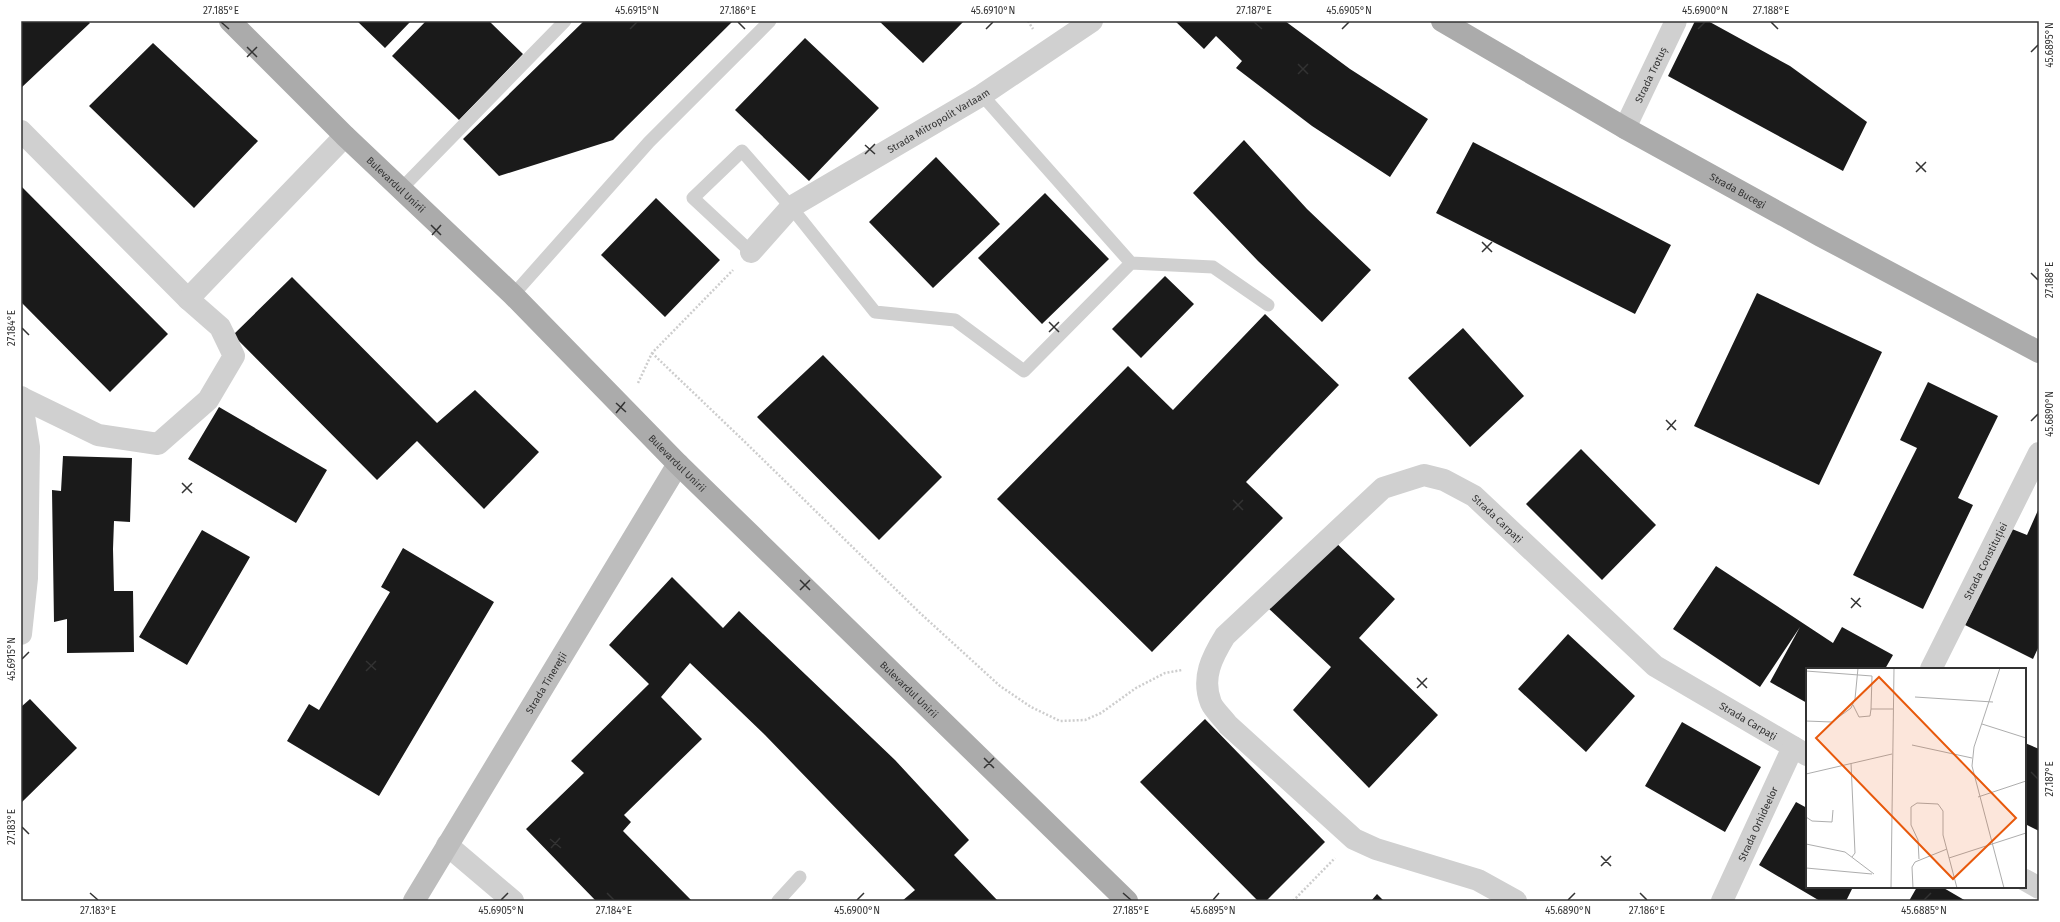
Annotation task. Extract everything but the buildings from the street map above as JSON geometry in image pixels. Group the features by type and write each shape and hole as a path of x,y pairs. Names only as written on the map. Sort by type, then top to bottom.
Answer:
{"main road":[{"name":"Bulevardul Unirii","path":"230,21 345,136 402,188 512,295 678,464 1127,901"},
{"name":"Strada Bucegi","path":"1442,21 1625,128 1821,236 2039,352"}],"street":[{"name":"Strada Mitropolit Varlaam","path":"751,252 791,208 982,95 1092,21"},
{"name":"Strada Trotuș","path":"1625,128 1676,21"},
{"path":"21,131 188,299 220,327 234,356 208,400 158,444 98,435 21,398"},
{"path":"188,299 345,136"},
{"path":"21,398 29,447 27,578 21,634"},
{"name":"Strada Constituției","path":"1932,668 2039,454"},
{"name":"Strada Tinereții","path":"414,901 678,464"},
{"name":"Strada Carpați","path":"1207,677 1212,657 1225,636 1383,488 1424,475 1444,480 1474,496 1655,666 1800,751"},
{"path":"1207,677 1211,703 1228,725 1354,839 1376,849 1478,880 1516,901"},
{"name":"Strada Orhideelor","path":"1722,901 1800,751"},
{"path":"447,845 513,901"},
{"path":"2026,881 2039,888"}],"lane":[{"path":"402,188 565,21"},
{"path":"512,295 649,142 770,21"},
{"path":"982,95 1131,263 1212,267 1268,305"},
{"path":"751,252 693,198 742,151 791,208 875,312 955,320 1024,371 1131,263"},
{"path":"778,901 800,877"}],"path":[{"path":"625,411 652,353 751,252"},
{"path":"652,353 746,442 920,613 1000,686 1031,707 1060,721 1085,720 1102,713 1136,688 1165,673 1191,669 1207,677"},
{"path":"1294,901 1354,839"}]}
